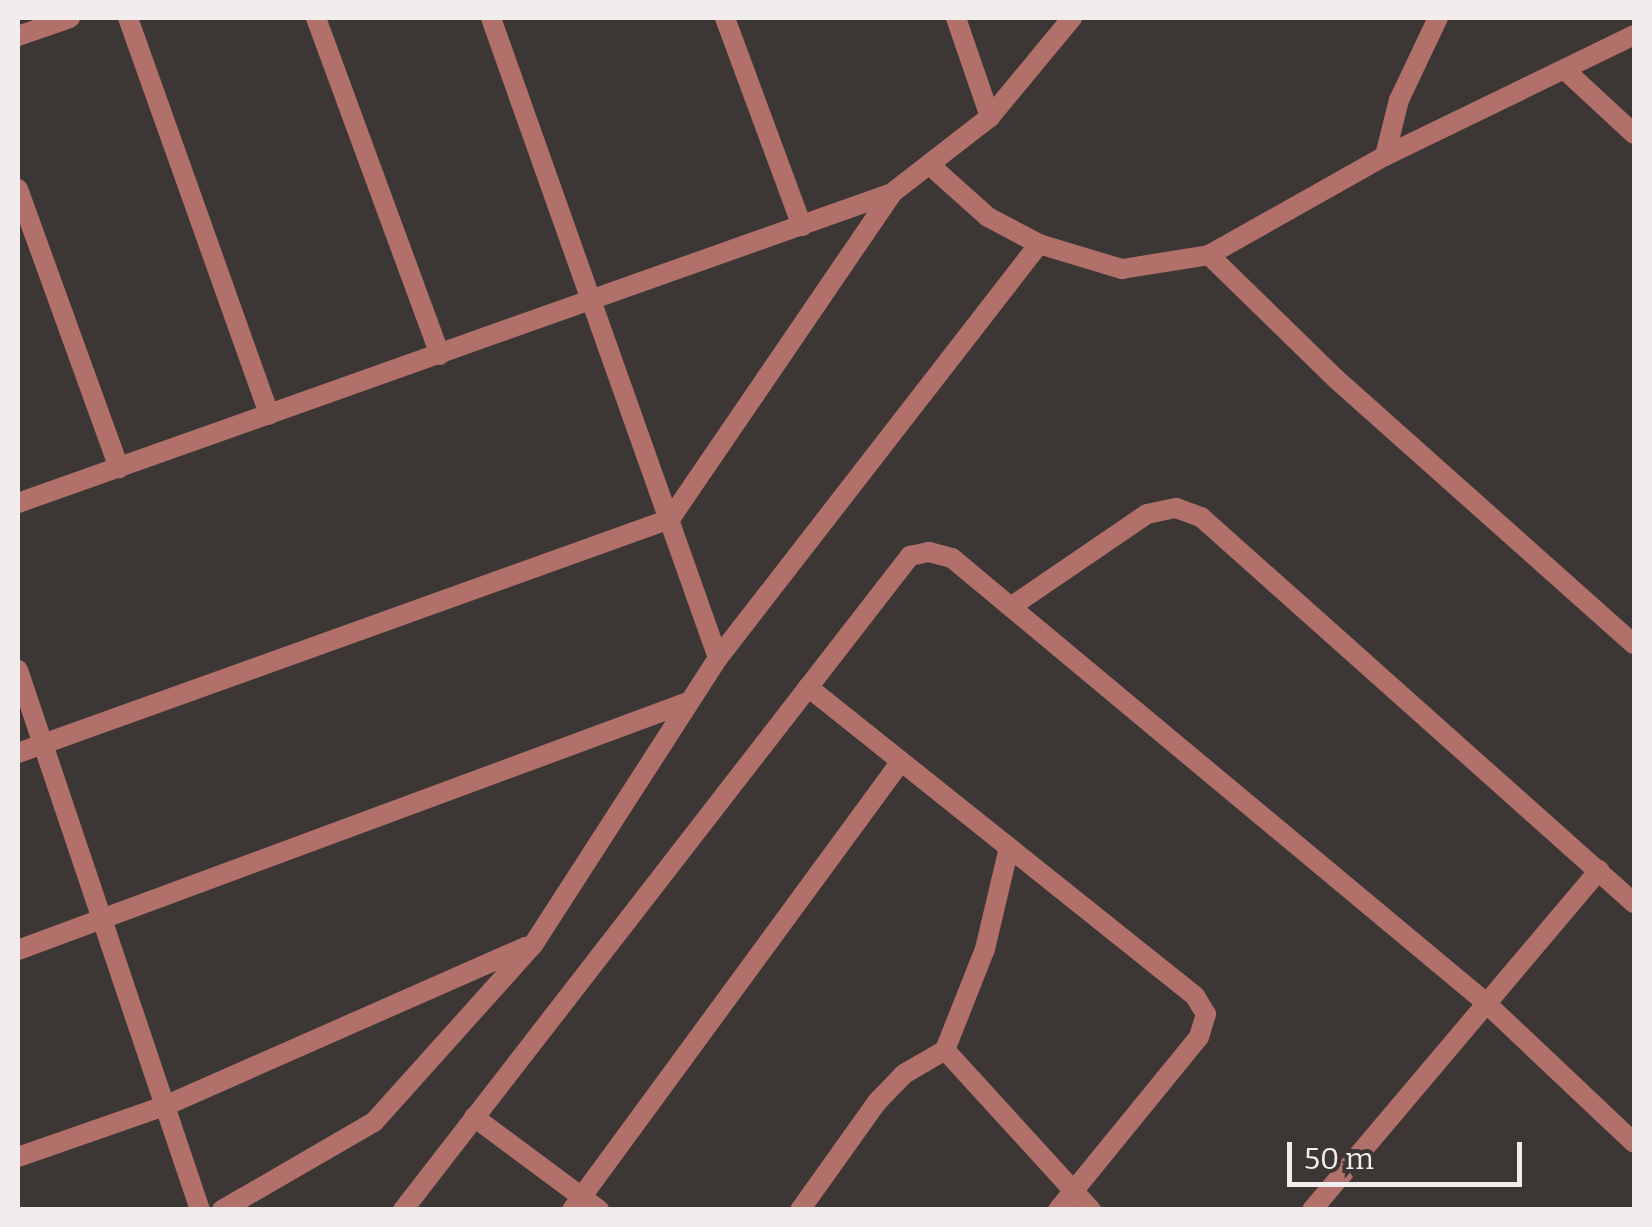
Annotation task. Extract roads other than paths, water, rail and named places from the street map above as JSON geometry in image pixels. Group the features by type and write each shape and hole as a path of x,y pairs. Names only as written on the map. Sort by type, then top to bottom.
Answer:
{"street":[{"path":"18,36 70,18"},
{"path":"128,18 269,415"},
{"path":"316,18 440,355"},
{"path":"491,18 718,658"},
{"path":"725,18 802,226"},
{"path":"956,18 990,117"},
{"path":"18,503 892,193 932,167 990,117 1072,18"},
{"path":"1385,156 1399,100 1438,18"},
{"path":"932,167 988,217 1039,244 1122,269 1209,255 1385,156 1634,34"},
{"path":"1565,70 1634,134"},
{"path":"18,189 119,468"},
{"path":"18,752 670,520 892,193"},
{"path":"222,1210 374,1122 533,944 718,658 1039,244"},
{"path":"1209,255 1335,378 1634,644"},
{"path":"1012,606 1148,514 1176,508 1202,517 1634,903"},
{"path":"402,1210 910,556 929,552 952,558 1012,606 1485,1002 1634,1143"},
{"path":"18,670 200,1210"},
{"path":"808,687 1008,852 1195,996 1206,1014 1199,1037 1058,1210"},
{"path":"18,950 688,702"},
{"path":"474,1118 584,1205 898,764"},
{"path":"800,1210 877,1102 904,1074 946,1050 984,949 1008,852"},
{"path":"1312,1210 1599,870"},
{"path":"18,1156 167,1105 533,944"},
{"path":"946,1050 1091,1210"}]}
